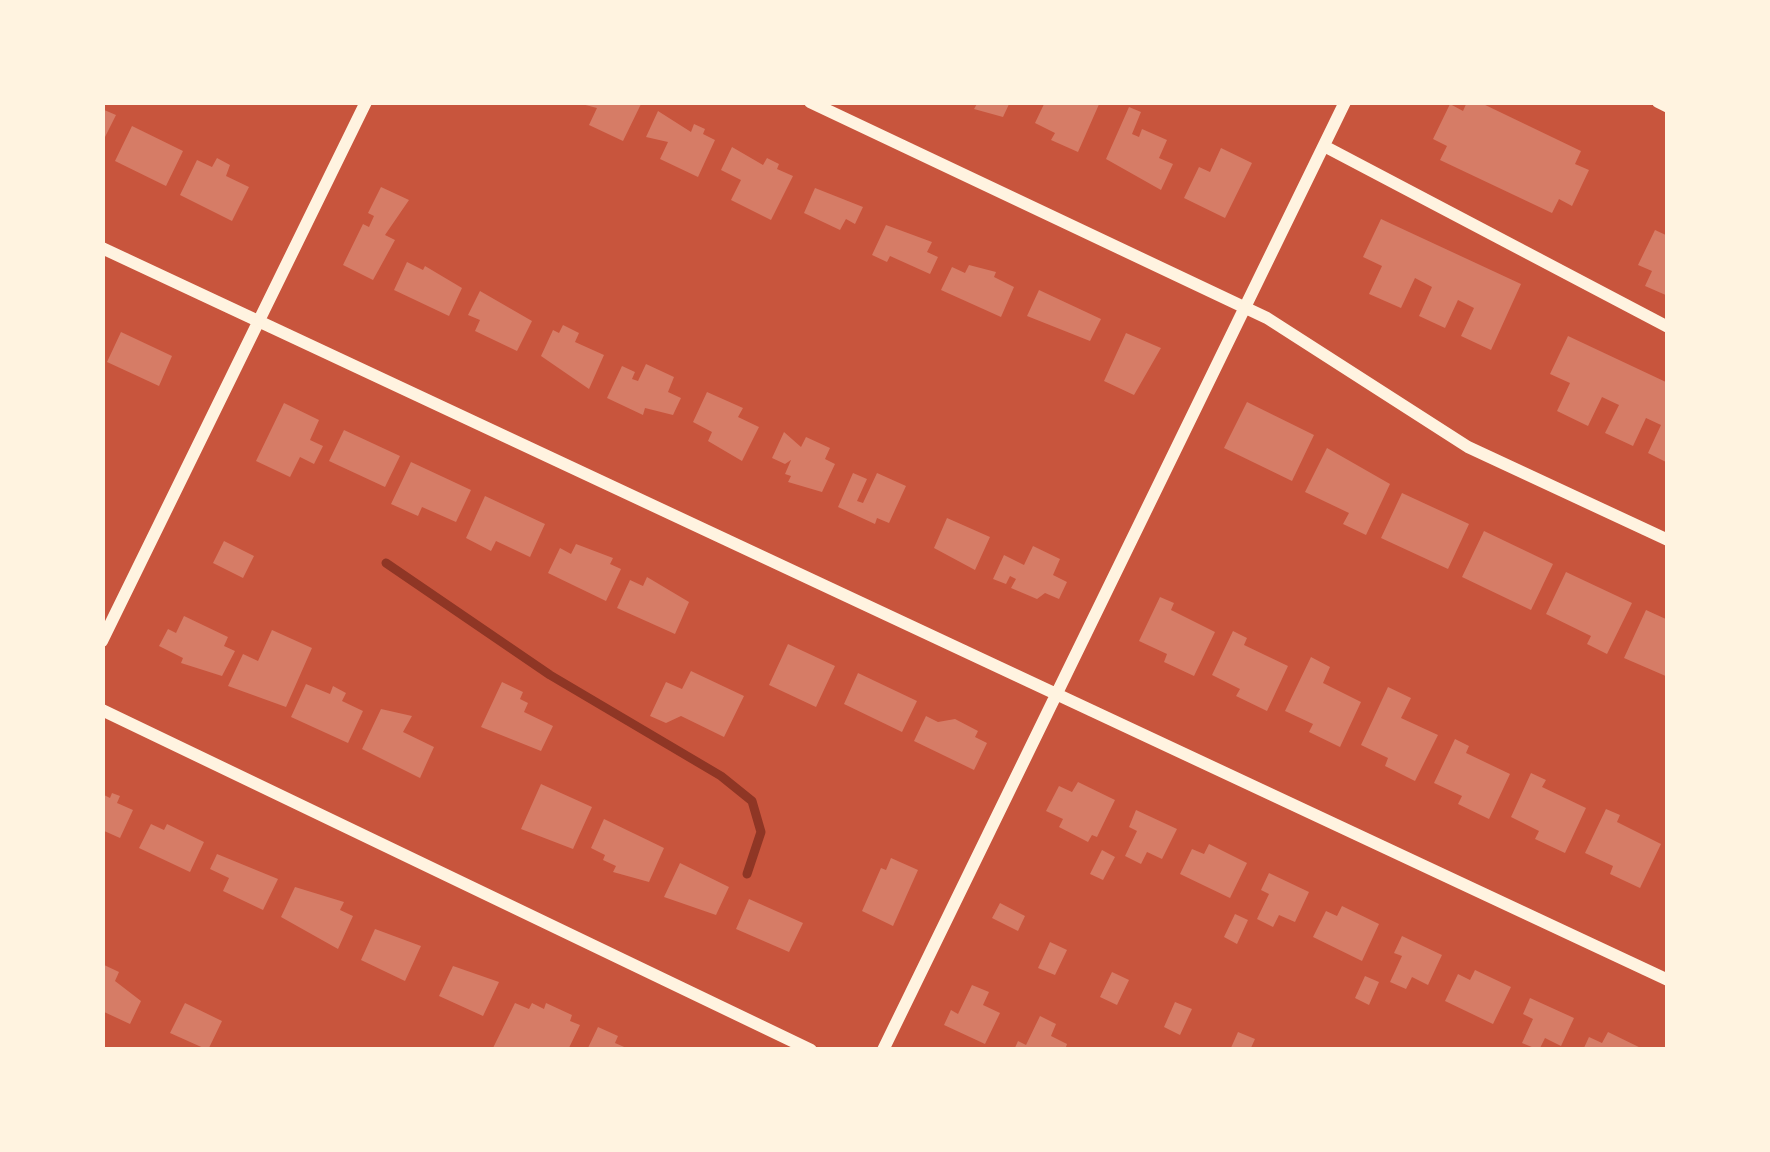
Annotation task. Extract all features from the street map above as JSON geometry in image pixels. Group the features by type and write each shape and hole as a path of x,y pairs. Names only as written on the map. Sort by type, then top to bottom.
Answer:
{"street":[{"path":"102,641 366,102"},
{"path":"810,102 1308,342 1468,447 1668,540"},
{"path":"883,1050 1346,102"},
{"path":"1658,102 1668,107"},
{"path":"1324,146 1668,326"},
{"path":"102,248 1668,980"},
{"path":"102,710 811,1050"}],"building":[{"path":"574,102 641,104 623,141 589,125 597,108"},
{"path":"978,102 1010,102 1003,117 974,109"},
{"path":"1045,102 1100,102 1078,152 1051,140 1055,133 1035,123"},
{"path":"1467,102 1479,102 1581,151 1575,164 1589,170 1572,206 1559,199 1552,213 1440,160 1447,146 1433,139 1450,104 1463,111"},
{"path":"1129,107 1141,112 1132,134 1139,137 1142,129 1167,140 1159,158 1173,164 1161,190 1106,159"},
{"path":"102,109 116,115 102,143"},
{"path":"658,111 691,132 694,124 705,129 703,134 715,140 698,177 660,159 668,142 646,137"},
{"path":"132,126 183,151 166,186 115,161"},
{"path":"732,147 763,165 767,158 793,176 771,220 731,200 741,180 721,170"},
{"path":"1221,148 1252,163 1225,218 1184,198 1199,167 1210,172"},
{"path":"217,158 230,165 226,176 249,187 232,221 180,195 197,160 212,167"},
{"path":"381,187 409,200 385,235 395,240 373,280 343,265 363,224 369,227 374,216 368,213"},
{"path":"815,188 863,207 855,224 846,219 840,230 804,213"},
{"path":"1381,219 1521,284 1491,350 1461,336 1474,308 1458,300 1445,328 1419,316 1432,287 1415,278 1401,308 1369,294 1382,266 1363,257"},
{"path":"886,225 932,242 927,252 938,257 930,274 890,256 887,262 872,255"},
{"path":"1655,230 1668,236 1668,296 1645,286 1652,271 1638,265"},
{"path":"407,262 423,270 425,266 462,288 449,316 394,290"},
{"path":"969,265 996,272 994,277 1014,287 1001,317 941,290 952,267 965,273"},
{"path":"1039,290 1101,319 1090,341 1027,316"},
{"path":"480,291 532,321 517,351 475,331 480,320 468,315"},
{"path":"563,325 579,333 575,342 604,355 589,389 541,356 553,330 559,333"},
{"path":"121,332 172,356 159,386 107,362"},
{"path":"1126,333 1161,348 1134,395 1104,381"},
{"path":"1568,336 1668,383 1668,463 1648,453 1661,425 1646,418 1633,446 1605,433 1619,405 1602,397 1588,426 1557,411 1570,383 1550,374"},
{"path":"646,364 674,377 668,392 681,398 673,415 645,408 643,415 607,398 622,366 635,372 632,379 638,381"},
{"path":"707,392 743,408 738,417 759,427 742,461 708,441 712,432 693,422"},
{"path":"1247,402 1314,435 1292,481 1224,448"},
{"path":"284,403 319,420 310,440 323,446 314,464 300,457 290,477 256,461"},
{"path":"344,430 400,456 385,487 329,461"},
{"path":"784,432 801,447 806,437 830,448 825,459 835,464 822,492 788,482 791,476 785,474 791,460 785,464 772,458"},
{"path":"1327,448 1390,484 1366,535 1343,524 1349,513 1305,492"},
{"path":"411,462 471,490 456,522 422,507 418,516 391,504"},
{"path":"853,473 867,479 857,501 863,503 877,473 906,486 889,523 877,518 875,524 838,507"},
{"path":"1402,493 1469,524 1448,569 1381,538"},
{"path":"485,496 545,524 530,557 496,541 491,551 466,538"},
{"path":"947,518 990,537 975,570 934,548"},
{"path":"1484,531 1553,564 1531,610 1462,577"},
{"path":"224,541 254,556 243,578 213,563"},
{"path":"576,544 613,558 610,564 621,569 606,601 548,573 560,548 571,554"},
{"path":"1033,546 1060,559 1053,575 1067,582 1059,599 1045,593 1037,599 1011,588 1016,579 1010,576 1006,584 993,579 1004,555 1024,565"},
{"path":"1566,572 1632,603 1607,654 1587,644 1591,636 1546,614"},
{"path":"647,577 689,602 675,634 617,608 630,580 643,586"},
{"path":"1160,597 1174,603 1171,610 1215,632 1194,676 1164,662 1167,654 1139,641"},
{"path":"1646,610 1668,620 1668,677 1624,658"},
{"path":"184,616 228,637 224,646 235,651 222,676 181,663 183,658 159,646 168,629 176,633"},
{"path":"272,630 312,648 286,707 228,686 243,654 258,661"},
{"path":"1233,631 1247,638 1244,645 1288,666 1267,711 1236,696 1240,689 1212,675"},
{"path":"788,644 835,666 816,707 769,685"},
{"path":"1311,657 1330,667 1323,683 1361,702 1340,747 1309,732 1313,724 1285,711"},
{"path":"691,671 744,696 724,737 681,716 666,723 650,716 666,682 682,689"},
{"path":"858,673 917,701 902,732 844,704"},
{"path":"502,682 523,692 520,699 528,703 524,712 553,726 541,751 481,727"},
{"path":"306,684 330,694 333,686 346,693 342,701 363,711 348,743 291,717"},
{"path":"1388,687 1411,698 1401,718 1438,735 1415,781 1385,766 1388,758 1361,745"},
{"path":"381,709 412,716 403,732 434,747 420,778 362,749"},
{"path":"926,716 938,722 955,719 978,731 975,737 987,743 974,770 914,741"},
{"path":"1455,739 1469,746 1466,753 1510,774 1489,819 1458,804 1462,796 1434,783"},
{"path":"1531,773 1546,780 1542,787 1586,808 1565,853 1535,839 1539,831 1511,817"},
{"path":"1078,782 1115,800 1097,837 1092,835 1088,842 1059,827 1063,819 1046,811 1059,786 1072,792"},
{"path":"541,784 592,807 573,849 521,829"},
{"path":"112,793 120,796 117,803 133,810 120,838 102,830 102,794 110,798"},
{"path":"1606,809 1620,815 1617,822 1661,844 1640,888 1610,874 1613,866 1585,853"},
{"path":"1136,810 1177,829 1162,859 1147,852 1141,864 1125,856 1137,831 1129,827"},
{"path":"604,819 664,848 649,882 613,872 616,866 591,848"},
{"path":"151,824 164,830 167,824 204,842 190,872 139,848"},
{"path":"1209,844 1247,863 1230,898 1180,874 1192,849 1204,854"},
{"path":"1102,850 1115,857 1103,880 1090,874"},
{"path":"217,854 278,879 263,910 223,891 229,878 210,869"},
{"path":"891,858 918,870 893,926 862,911 881,868 886,870"},
{"path":"680,863 729,887 716,915 664,897"},
{"path":"1269,873 1309,892 1295,922 1279,915 1273,927 1257,919 1269,894 1261,890"},
{"path":"295,887 344,902 340,910 353,916 338,949 281,917"},
{"path":"749,899 803,923 789,952 736,929"},
{"path":"1000,903 1025,916 1018,931 992,918"},
{"path":"1342,906 1379,924 1362,961 1313,937 1326,911 1337,916"},
{"path":"1235,914 1248,920 1237,944 1224,937"},
{"path":"375,929 421,946 405,981 361,960"},
{"path":"1402,936 1442,955 1428,985 1412,977 1406,989 1390,982 1402,956 1394,953"},
{"path":"1050,942 1067,950 1055,975 1038,968"},
{"path":"102,964 119,972 115,981 141,1001 130,1024 102,1011"},
{"path":"453,966 499,982 483,1016 439,996"},
{"path":"1475,970 1511,987 1493,1024 1445,1001 1458,974 1470,980"},
{"path":"1112,972 1129,980 1117,1005 1100,997"},
{"path":"1365,976 1379,982 1369,1005 1355,998"},
{"path":"972,985 989,992 983,1005 1000,1013 985,1044 944,1025 951,1010 958,1014"},
{"path":"1530,998 1574,1018 1561,1046 1545,1038 1539,1050 1522,1043 1533,1019 1523,1014"},
{"path":"1175,1002 1192,1009 1180,1035 1164,1027"},
{"path":"185,1003 222,1021 208,1050 170,1033"},
{"path":"515,1003 544,1009 546,1003 572,1015 570,1021 580,1025 568,1050 493,1048"},
{"path":"1040,1016 1056,1024 1051,1036 1067,1044 1065,1050 1014,1050 1018,1041 1026,1045"},
{"path":"598,1027 618,1036 615,1043 631,1050 587,1050"},
{"path":"1238,1032 1255,1039 1250,1050 1230,1050"},
{"path":"1608,1032 1645,1050 1583,1050 1589,1037 1602,1043"}],"waterway":[{"path":"386,563 550,675 721,776 752,801 761,832 747,874"}]}
